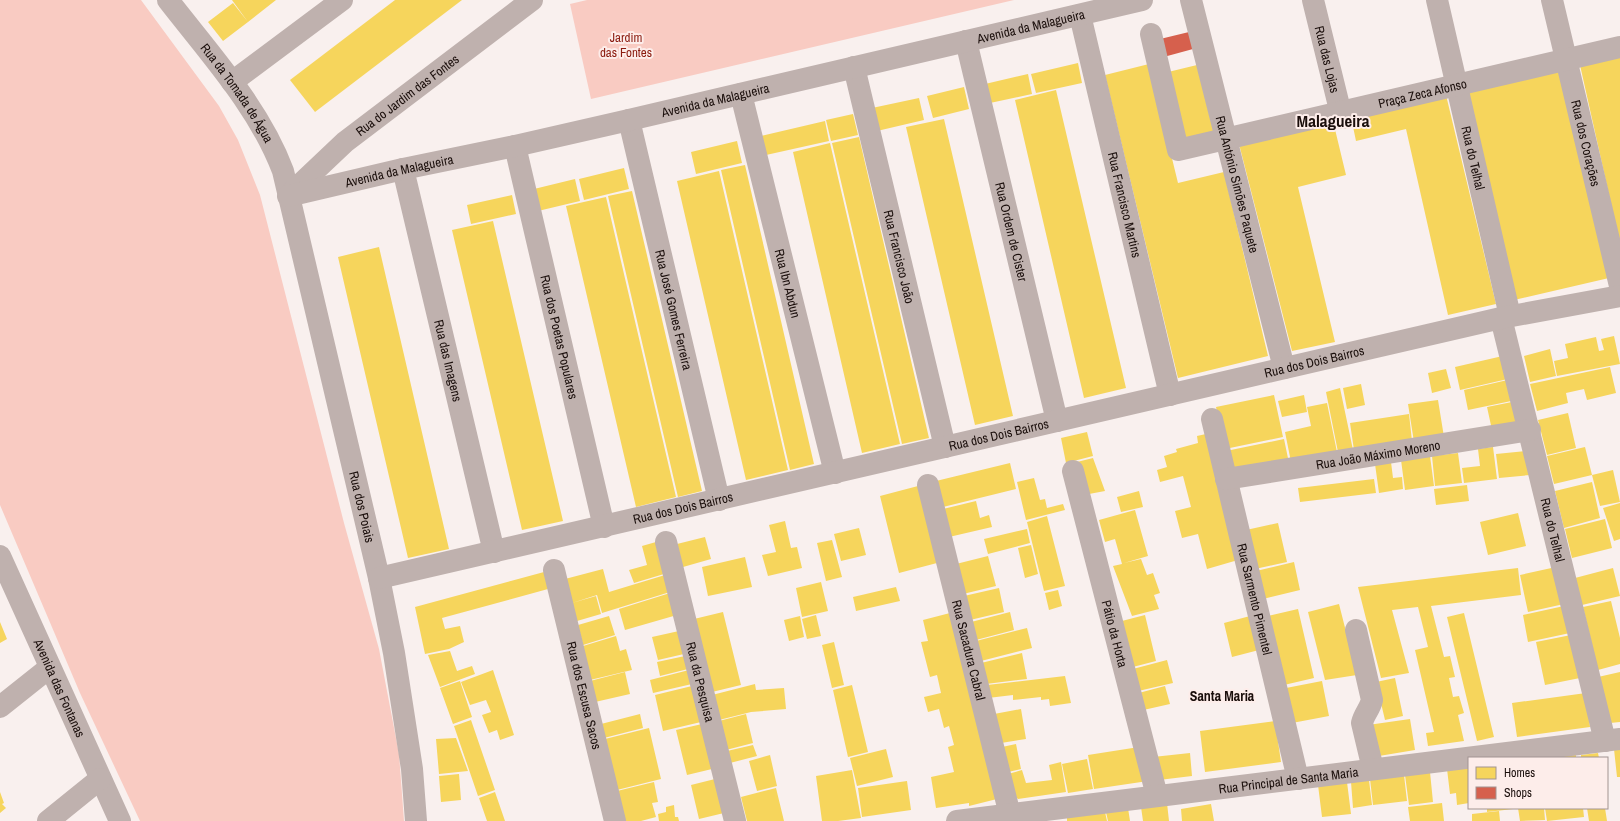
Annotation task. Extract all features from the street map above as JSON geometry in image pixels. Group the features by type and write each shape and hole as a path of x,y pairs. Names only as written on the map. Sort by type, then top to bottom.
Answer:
{"street":[{"name":"Rua da Tomada de Água","path":"168,0 232,82 266,134 283,171 288,196"},
{"path":"232,82 342,0"},
{"name":"Rua do Jardim das Fontes","path":"288,196 345,142 532,0"},
{"name":"Avenida da Malagueira","path":"288,196 403,169 515,146 629,120 1142,0"},
{"name":"Rua António Simões Paquete","path":"1191,0 1284,368"},
{"name":"Rua das Lojas","path":"1313,0 1341,115"},
{"name":"Rua do Telhal","path":"1438,0 1530,430 1612,740"},
{"name":"Rua dos Corações","path":"1552,0 1620,286"},
{"name":"Rua Francisco Martins","path":"1080,15 1170,395"},
{"name":"Praça Zeca Afonso","path":"1151,34 1178,150 1341,115 1456,85 1620,47"},
{"name":"Rua Ordem de Cister","path":"966,41 1057,421"},
{"name":"Rua Francisco João","path":"854,67 945,447"},
{"name":"Rua Ibn Abdun","path":"741,94 835,473"},
{"name":"Rua José Gomes Ferreira","path":"629,120 719,500"},
{"name":"Rua dos Poetas Populares","path":"515,146 604,526"},
{"name":"Rua das Imagens","path":"403,169 494,552"},
{"name":"Rua dos Poiais","path":"288,196 379,578 397,668 412,769 416,821"},
{"name":"Rua dos Dois Bairros","path":"379,578 1506,317 1620,296"},
{"name":"Rua Sarmento Pimentel","path":"1212,419 1298,779"},
{"name":"Rua João Máximo Moreno","path":"1226,479 1530,430"},
{"name":"Pátio da Horta","path":"1073,471 1157,796"},
{"name":"Rua Sacadura Cabral","path":"928,485 1010,815"},
{"name":"Rua da Pesquisa","path":"666,542 735,821"},
{"name":"Avenida das Fontanas","path":"0,556 49,668 120,821"},
{"name":"Rua dos Escusa Sacos","path":"554,570 615,821"},
{"path":"1356,630 1372,700 1363,717 1362,723 1373,769"},
{"path":"0,707 49,668"},
{"name":"Rua Principal de Santa Maria","path":"1472,757 1612,740"},
{"name":"Rua Principal de Santa Maria","path":"958,821 1010,815 1056,815 1157,796 1468,757"},
{"path":"48,821 100,779"}],"green space":[{"path":"0,0 141,0 219,106 238,140 260,195 344,523 379,649 399,754 404,821 140,821 80,693 0,505"},
{"name":"Jardim das Fontes","path":"587,0 1014,0 591,99 570,4"}],"building: Homes":[{"path":"232,0 276,0 248,22"},
{"path":"395,0 462,0 315,112 290,80"},
{"path":"233,3 248,22 223,41 208,22"},
{"path":"1620,55 1620,244 1580,65"},
{"path":"1078,63 1082,83 1036,93 1031,74"},
{"path":"1149,64 1178,183 1224,172 1268,356 1178,378 1105,75"},
{"path":"1197,65 1215,138 1181,147 1164,73"},
{"path":"1560,69 1609,278 1514,300 1467,91"},
{"path":"1028,74 1032,94 990,103 985,84"},
{"path":"964,87 969,109 933,118 927,96"},
{"path":"1056,90 1126,388 1084,398 1015,100"},
{"path":"1446,95 1496,304 1448,315 1406,129 1356,141 1351,117"},
{"path":"919,98 924,120 877,131 872,108"},
{"path":"853,114 858,135 831,141 826,120"},
{"path":"944,119 1013,416 975,425 906,127"},
{"path":"825,121 829,141 766,155 761,136"},
{"path":"1333,121 1346,175 1298,187 1335,342 1292,351 1239,144"},
{"path":"859,137 929,438 902,444 832,143"},
{"path":"737,141 742,163 696,174 691,152"},
{"path":"830,143 900,444 862,453 793,152"},
{"path":"745,165 814,464 790,470 721,170"},
{"path":"624,168 629,189 584,200 579,179"},
{"path":"719,171 788,470 746,480 677,181"},
{"path":"575,179 580,201 538,211 534,189"},
{"path":"632,191 702,491 678,497 608,196"},
{"path":"512,195 516,214 471,224 467,205"},
{"path":"606,197 676,497 636,507 566,206"},
{"path":"493,221 563,521 522,530 452,230"},
{"path":"379,247 449,549 408,558 338,257"},
{"path":"1614,336 1620,364 1557,376 1554,361 1568,358 1565,344 1596,337 1599,351 1604,350 1601,339"},
{"path":"1550,349 1556,376 1530,382 1524,356"},
{"path":"1507,355 1512,378 1460,390 1455,367"},
{"path":"1610,367 1616,393 1587,400 1584,389 1566,393 1568,403 1537,411 1530,384"},
{"path":"1446,369 1451,388 1432,393 1428,373"},
{"path":"1512,379 1516,400 1468,410 1464,390"},
{"path":"1361,384 1365,405 1347,409 1343,388"},
{"path":"1340,388 1353,450 1338,452 1326,392"},
{"path":"1274,395 1283,437 1225,449 1216,407"},
{"path":"1304,395 1307,412 1282,417 1278,401"},
{"path":"1438,400 1444,437 1414,442 1408,404"},
{"path":"1517,401 1522,424 1492,430 1487,407"},
{"path":"1327,403 1337,452 1291,462 1285,432 1311,426 1307,407"},
{"path":"1568,413 1576,448 1547,455 1538,420"},
{"path":"1409,414 1412,441 1354,450 1350,423"},
{"path":"1087,432 1093,456 1066,463 1061,438"},
{"path":"1206,434 1238,560 1207,569 1198,534 1182,538 1175,511 1191,507 1183,476 1160,482 1157,470 1167,467 1164,456 1177,452 1176,449 1198,443 1197,436"},
{"path":"1284,439 1289,463 1231,475 1226,451"},
{"path":"1493,447 1497,479 1464,483 1462,468 1480,466 1478,449"},
{"path":"1585,447 1592,475 1554,484 1547,456"},
{"path":"1527,451 1530,475 1499,478 1496,454"},
{"path":"1458,453 1462,483 1435,486 1432,456"},
{"path":"1430,456 1434,486 1405,490 1401,460"},
{"path":"1093,458 1105,491 1089,494 1077,462"},
{"path":"1391,462 1393,478 1402,477 1403,489 1379,493 1375,464"},
{"path":"1010,463 1016,489 943,507 936,481"},
{"path":"1613,470 1620,502 1600,506 1592,475"},
{"path":"1034,478 1040,500 1045,499 1047,508 1063,504 1065,510 1026,520 1017,482"},
{"path":"1374,479 1376,493 1300,502 1298,488"},
{"path":"1592,482 1600,518 1564,528 1555,491"},
{"path":"1467,485 1469,501 1436,505 1434,489"},
{"path":"918,486 937,563 899,573 880,496"},
{"path":"1139,491 1143,507 1121,512 1117,497"},
{"path":"976,501 980,518 989,515 992,527 949,537 943,509"},
{"path":"1620,503 1620,539 1614,541 1603,508"},
{"path":"1135,510 1148,556 1124,563 1141,559 1147,575 1153,573 1160,593 1154,595 1159,609 1132,616 1113,566 1122,564 1115,539 1105,542 1099,520"},
{"path":"1518,513 1526,546 1488,555 1480,522"},
{"path":"1047,516 1065,586 1044,591 1027,522"},
{"path":"1605,519 1612,548 1572,558 1565,529"},
{"path":"785,521 791,548 797,547 802,568 768,576 762,555 776,552 769,525"},
{"path":"1278,523 1287,562 1255,569 1246,530"},
{"path":"859,528 866,555 841,561 834,534"},
{"path":"1027,529 1030,543 988,554 984,539"},
{"path":"705,537 711,559 683,567 677,544"},
{"path":"832,540 842,577 826,581 817,543"},
{"path":"656,542 664,574 634,583 629,570 647,565 642,546"},
{"path":"1031,545 1038,574 1025,578 1018,548"},
{"path":"988,556 996,586 963,594 956,564"},
{"path":"745,557 752,587 708,596 702,567"},
{"path":"1294,562 1300,590 1263,599 1256,571"},
{"path":"1556,567 1564,604 1528,612 1520,575"},
{"path":"1518,568 1521,595 1431,606 1444,657 1450,656 1455,677 1449,678 1453,697 1459,696 1464,713 1458,715 1464,741 1428,746 1426,733 1434,732 1415,650 1428,647 1418,607 1392,610 1409,673 1381,678 1358,587"},
{"path":"1613,568 1620,596 1582,605 1575,578"},
{"path":"603,569 609,592 665,575 670,592 602,613 597,595 572,603 565,579"},
{"path":"544,572 548,589 442,618 445,629 460,626 464,642 449,649 425,654 415,607"},
{"path":"821,582 828,611 802,617 796,588"},
{"path":"896,587 900,601 856,611 853,597"},
{"path":"999,588 1004,612 970,620 964,596"},
{"path":"1058,590 1062,606 1049,610 1045,593"},
{"path":"670,593 677,615 625,630 619,609"},
{"path":"596,596 601,614 577,621 572,603"},
{"path":"1611,601 1620,638 1620,664 1598,670 1583,607"},
{"path":"1339,604 1357,675 1325,680 1308,612"},
{"path":"1564,606 1570,633 1528,642 1523,615"},
{"path":"1298,609 1314,678 1284,685 1268,616"},
{"path":"723,612 741,685 712,692 694,619"},
{"path":"1010,612 1014,630 976,640 971,622"},
{"path":"950,613 997,799 969,806 969,803 936,808 931,777 954,772 948,747 954,745 949,726 944,728 939,709 928,712 924,697 941,693 937,675 930,677 921,642 928,641 923,620"},
{"path":"1464,613 1494,737 1477,741 1447,617"},
{"path":"816,615 821,636 807,639 802,619"},
{"path":"1145,615 1156,661 1129,668 1118,622"},
{"path":"609,616 615,635 583,645 578,625"},
{"path":"800,616 804,637 789,641 784,620"},
{"path":"1250,616 1259,650 1232,657 1224,623"},
{"path":"0,622 7,639 0,643"},
{"path":"1027,628 1032,648 981,661 976,641"},
{"path":"679,631 684,654 658,660 652,637"},
{"path":"1571,635 1580,678 1545,685 1536,642"},
{"path":"616,636 620,651 626,649 632,670 590,680 583,646"},
{"path":"834,642 844,685 832,688 822,645"},
{"path":"450,651 457,671 472,666 475,674 440,687 428,655"},
{"path":"1022,653 1027,679 986,684 981,663"},
{"path":"685,656 688,669 660,676 657,662"},
{"path":"1167,660 1173,683 1134,692 1129,670"},
{"path":"493,670 514,735 500,740 497,730 489,733 482,715 491,712 486,700 470,705 461,682"},
{"path":"689,670 692,684 653,693 650,680"},
{"path":"625,672 630,694 595,702 590,681"},
{"path":"1620,672 1620,722 1610,723 1598,677"},
{"path":"1065,676 1071,703 1050,706 1049,699 1041,700 1041,697 1013,700 1013,695 988,698 987,685"},
{"path":"1395,678 1403,716 1385,720 1376,682"},
{"path":"460,681 472,717 453,724 440,688"},
{"path":"1322,681 1329,716 1292,723 1286,688"},
{"path":"755,684 756,690 784,688 786,709 751,712 719,720 712,695"},
{"path":"852,685 868,752 848,757 833,690"},
{"path":"692,686 701,722 663,731 655,695"},
{"path":"1165,686 1170,704 1139,711 1135,694"},
{"path":"1586,693 1590,727 1517,737 1512,703"},
{"path":"1021,709 1026,739 1001,743 994,714"},
{"path":"640,714 643,728 604,738 601,724"},
{"path":"746,714 753,743 726,750 719,721"},
{"path":"1410,719 1415,750 1373,757 1368,725"},
{"path":"471,720 495,790 478,796 454,726"},
{"path":"1275,721 1281,762 1205,772 1200,731"},
{"path":"702,724 712,769 687,775 676,730"},
{"path":"649,728 661,779 617,790 605,739"},
{"path":"456,738 468,771 439,774 436,739"},
{"path":"1016,744 1021,769 1008,772 1002,747"},
{"path":"753,745 757,756 730,763 727,751"},
{"path":"1139,747 1148,781 1094,789 1088,755"},
{"path":"1620,748 1620,777 1617,777 1614,749"},
{"path":"886,749 893,777 857,786 850,758"},
{"path":"1190,753 1192,776 1159,780 1153,757"},
{"path":"1576,753 1576,757 1547,757"},
{"path":"1598,753 1599,757 1581,757 1581,755"},
{"path":"770,755 777,786 757,791 749,761"},
{"path":"1087,759 1093,789 1068,793 1062,764"},
{"path":"1061,762 1066,792 1018,799 1013,794 1008,774 1022,770 1026,783 1052,780 1049,765"},
{"path":"1468,766 1468,803 1457,805 1456,793 1450,794 1447,769"},
{"path":"852,770 861,818 838,821 822,821 816,776"},
{"path":"1430,772 1433,802 1409,805 1405,775"},
{"path":"459,774 461,800 441,802 439,776"},
{"path":"1404,775 1407,801 1373,805 1370,779"},
{"path":"715,779 724,813 699,819 691,785"},
{"path":"1369,780 1372,805 1353,808 1351,782"},
{"path":"907,781 911,810 862,817 858,788"},
{"path":"654,782 658,802 652,803 656,817 641,821 624,821 617,791"},
{"path":"1347,782 1351,814 1322,817 1318,785"},
{"path":"776,788 784,821 747,821 741,797"},
{"path":"0,792 4,803 2,804 6,808 0,813"},
{"path":"495,792 505,821 487,821 479,798"},
{"path":"1167,803 1169,821 1143,821 1141,807"},
{"path":"1442,803 1444,821 1410,821 1408,807"},
{"path":"1211,804 1214,821 1182,821 1181,809"},
{"path":"674,805 675,817 678,817 679,821 659,821 658,814 666,812 666,807"},
{"path":"1128,808 1130,821 1108,821 1106,812"},
{"path":"1487,809 1513,809 1487,812"},
{"path":"1518,809 1544,809 1545,820 1520,821"},
{"path":"1545,809 1583,809 1584,817 1547,821"},
{"path":"1587,809 1605,809 1607,821 1589,821"},
{"path":"1499,811 1500,821 1472,821 1472,814"},
{"path":"1105,812 1107,821 1067,821 1067,817"}],"building: Shops":[{"path":"1189,32 1193,49 1160,58 1156,40"}],"district":[{"name":"Malagueira","path":"1333,120"},
{"name":"Santa Maria","path":"1222,696"}]}
